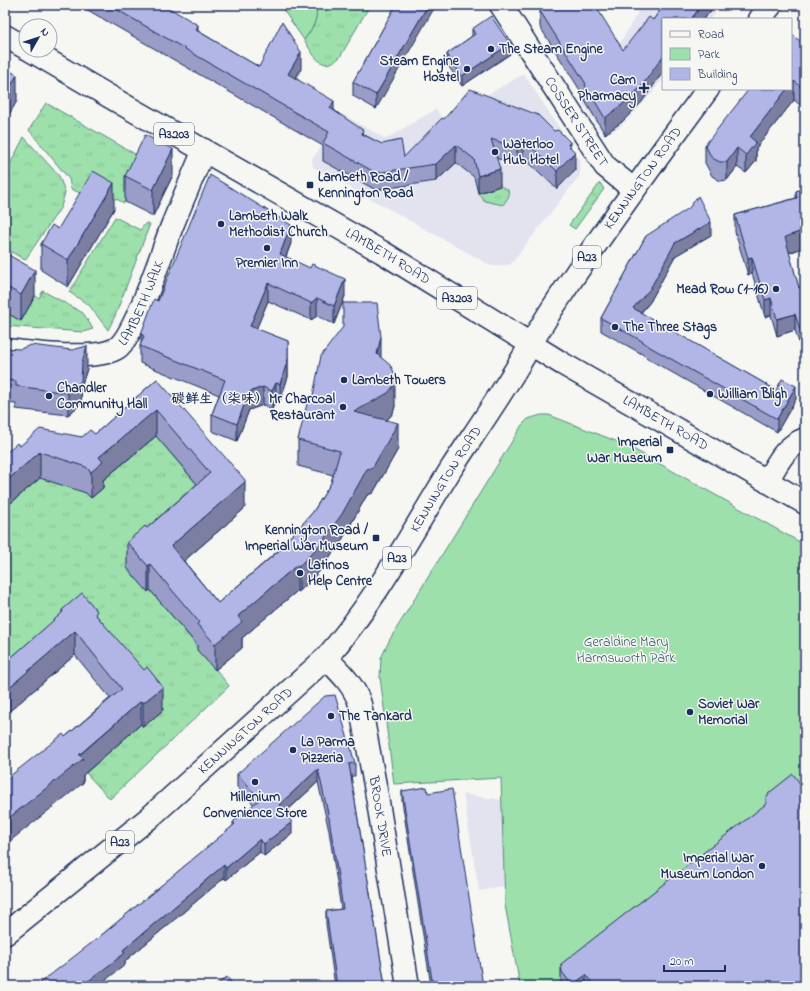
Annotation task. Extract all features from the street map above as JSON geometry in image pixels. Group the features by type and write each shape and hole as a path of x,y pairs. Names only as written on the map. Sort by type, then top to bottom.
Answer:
{"main road":[{"name":"COSSER STREET","path":"501,5 606,166 634,190"},
{"path":"761,18 771,5"},
{"path":"5,36 18,43"},
{"name":"LAMBETH ROAD","path":"44,58 382,252 563,364 805,503"},
{"name":"KENNINGTON ROAD","path":"5,934 149,818 326,658 350,628 400,553 452,468 508,383 555,304 634,190 707,90"},
{"name":"LAMBETH WALK","path":"5,350 93,354 109,351 118,347 128,336 133,325 204,150"},
{"path":"767,481 788,448 805,439"},
{"name":"BROOK DRIVE","path":"326,658 351,685 356,692 360,704 408,986"}],"shaded area":[{"path":"642,5 722,5 712,18 662,18 662,80 646,100 619,128 603,135 579,97 603,83 627,55 620,43"},
{"path":"524,74 581,161 580,175 510,265 492,266 313,167 312,159 330,135 342,114 386,139 436,109 445,123 478,100"},
{"path":"463,794 502,800 505,886 479,891"}],"green space":[{"path":"280,5 315,5 316,19 304,40"},
{"path":"315,5 370,5 340,57 328,64 323,63 315,56 304,40 316,19"},
{"path":"46,103 142,158 124,203 90,185 80,193 71,189 69,179 29,130"},
{"path":"24,137 59,176 65,192 61,207 25,260 5,248 5,185 9,179 6,172"},
{"path":"600,183 604,189 575,229 569,225"},
{"path":"500,186 508,190 509,196 503,205 485,201 478,193"},
{"path":"115,217 140,230 146,223 150,224 115,316 108,330 89,305 69,292"},
{"path":"43,291 83,313 93,329 83,332 5,326 5,312 21,321 35,296 39,298"},
{"name":"Geraldine Mary Harmsworth Park","path":"541,415 549,415 626,445 805,545 805,986 520,986 505,905 501,778 394,784 380,677 381,658 390,639 522,425 528,419"},
{"path":"156,436 210,500 147,592 150,590 229,686 110,799 86,773 141,724 143,727 95,637 5,686 5,564 7,562 5,560 5,508 40,478 99,484"}],"building":[{"path":"109,5 164,5 198,25 196,30 259,67 282,22 301,52 288,74 334,101 330,108 363,130 362,134 382,144 401,140 404,157 442,118 444,119 470,89 538,115 554,131 558,130 570,142 568,145 575,152 557,171 523,139 517,148 491,139 500,169 478,176 474,159 456,145 436,164 376,173 323,143 329,132"},
{"path":"396,5 428,5 376,95 353,82"},
{"path":"549,5 595,5 623,50 649,17 653,20 664,5 702,5 692,18 662,18 662,57 641,87 605,118 585,85 586,84 540,11"},
{"path":"491,16 510,44 462,76 447,54 475,34 472,29"},
{"path":"792,35 805,45 805,90 794,81 792,83"},
{"path":"5,68 17,75 5,96"},
{"path":"748,90 786,90 750,137 756,142 746,155 737,148 727,162 720,162 712,158 705,145"},
{"path":"145,135 173,149 153,190 125,176"},
{"path":"93,171 114,183 68,260 41,244 52,225 58,229"},
{"path":"210,175 291,225 280,254 310,268 312,264 345,279 334,306 317,298 311,303 268,283 250,326 288,341 288,359 280,384 276,383 272,391 263,387 249,392 237,424 212,414 225,380 140,346 144,336 141,334 154,299 158,301"},
{"path":"805,188 805,230 785,237 799,288 804,286 805,291 805,345 795,314 777,319 771,298 765,300 752,257 748,258 735,215 797,198 796,191"},
{"path":"698,196 711,222 675,243 650,289 633,308 776,390 782,379 796,386 777,419 601,318 646,236 689,208"},
{"path":"5,253 35,270 21,295 5,286"},
{"path":"343,303 377,303 381,337 377,354 390,365 394,372 395,379 393,387 388,393 354,412 398,423 373,467 367,469 342,514 318,547 299,566 297,565 238,616 242,622 215,644 197,624 199,622 150,564 148,566 127,542 145,526 147,528 210,473 156,410 99,457 103,462 91,472 86,467 40,452 5,482 5,454 17,443 20,446 40,429 82,437 90,430 95,434 157,379 245,480 245,482 171,546 218,603 282,548 280,546 313,512 331,483 340,451 298,440 308,400 312,400 321,356 343,327"},
{"path":"31,345 72,350 87,346 82,362 81,381 68,393 16,386 16,381 5,380 5,348 20,349"},
{"path":"82,593 97,611 95,614 144,670 147,667 163,687 143,703 141,701 79,755 83,759 5,821 5,780 63,734 65,737 122,689 75,631 5,691 5,663 63,612 62,610"},
{"path":"335,695 355,763 349,764 385,986 337,986 326,911 343,909 329,818 318,769 279,805 292,822 264,844 260,839 226,868 224,865 123,950 125,953 82,986 36,986 98,938 235,824 233,822 260,799 237,774 325,696"},
{"name":"Imperial War Museum London","path":"793,774 805,790 805,986 595,986 586,975 572,985 562,972 561,964 766,804 766,798 769,793"},
{"path":"427,787 428,793 452,789 483,986 433,986 402,791"},
{"path":"227,977 234,986 215,986"}],"place":[{"name":"The Steam Engine","path":"491,49"},
{"name":"Steam Engine Hostel","path":"467,69"},
{"name":"Cam Pharmacy","path":"644,88"},
{"name":"Waterloo Hub Hotel","path":"495,152"},
{"name":"Lambeth Road / Kennington Road","path":"310,185"},
{"name":"Lambeth Walk Methodist Church","path":"221,224"},
{"name":"Premier Inn","path":"267,248"},
{"name":"Mead Row (1-16)","path":"776,289"},
{"name":"The Three Stags","path":"615,327"},
{"name":"Lambeth Towers","path":"344,380"},
{"name":"William Bligh","path":"710,394"},
{"name":"Chandler Community Hall","path":"49,396"},
{"name":"碳鲜生（柒味）Mr Charcoal Restaurant","path":"343,407"},
{"name":"Imperial War Museum","path":"670,450"},
{"name":"Kennington Road / Imperial War Museum","path":"376,538"},
{"name":"Latinos Help Centre","path":"300,573"},
{"name":"Soviet War Memorial","path":"690,712"},
{"name":"The Tankard","path":"331,716"},
{"name":"La Parma Pizzeria","path":"293,750"},
{"name":"Millenium Convenience Store","path":"255,782"},
{"name":"Imperial War Museum London","path":"762,866"}]}
